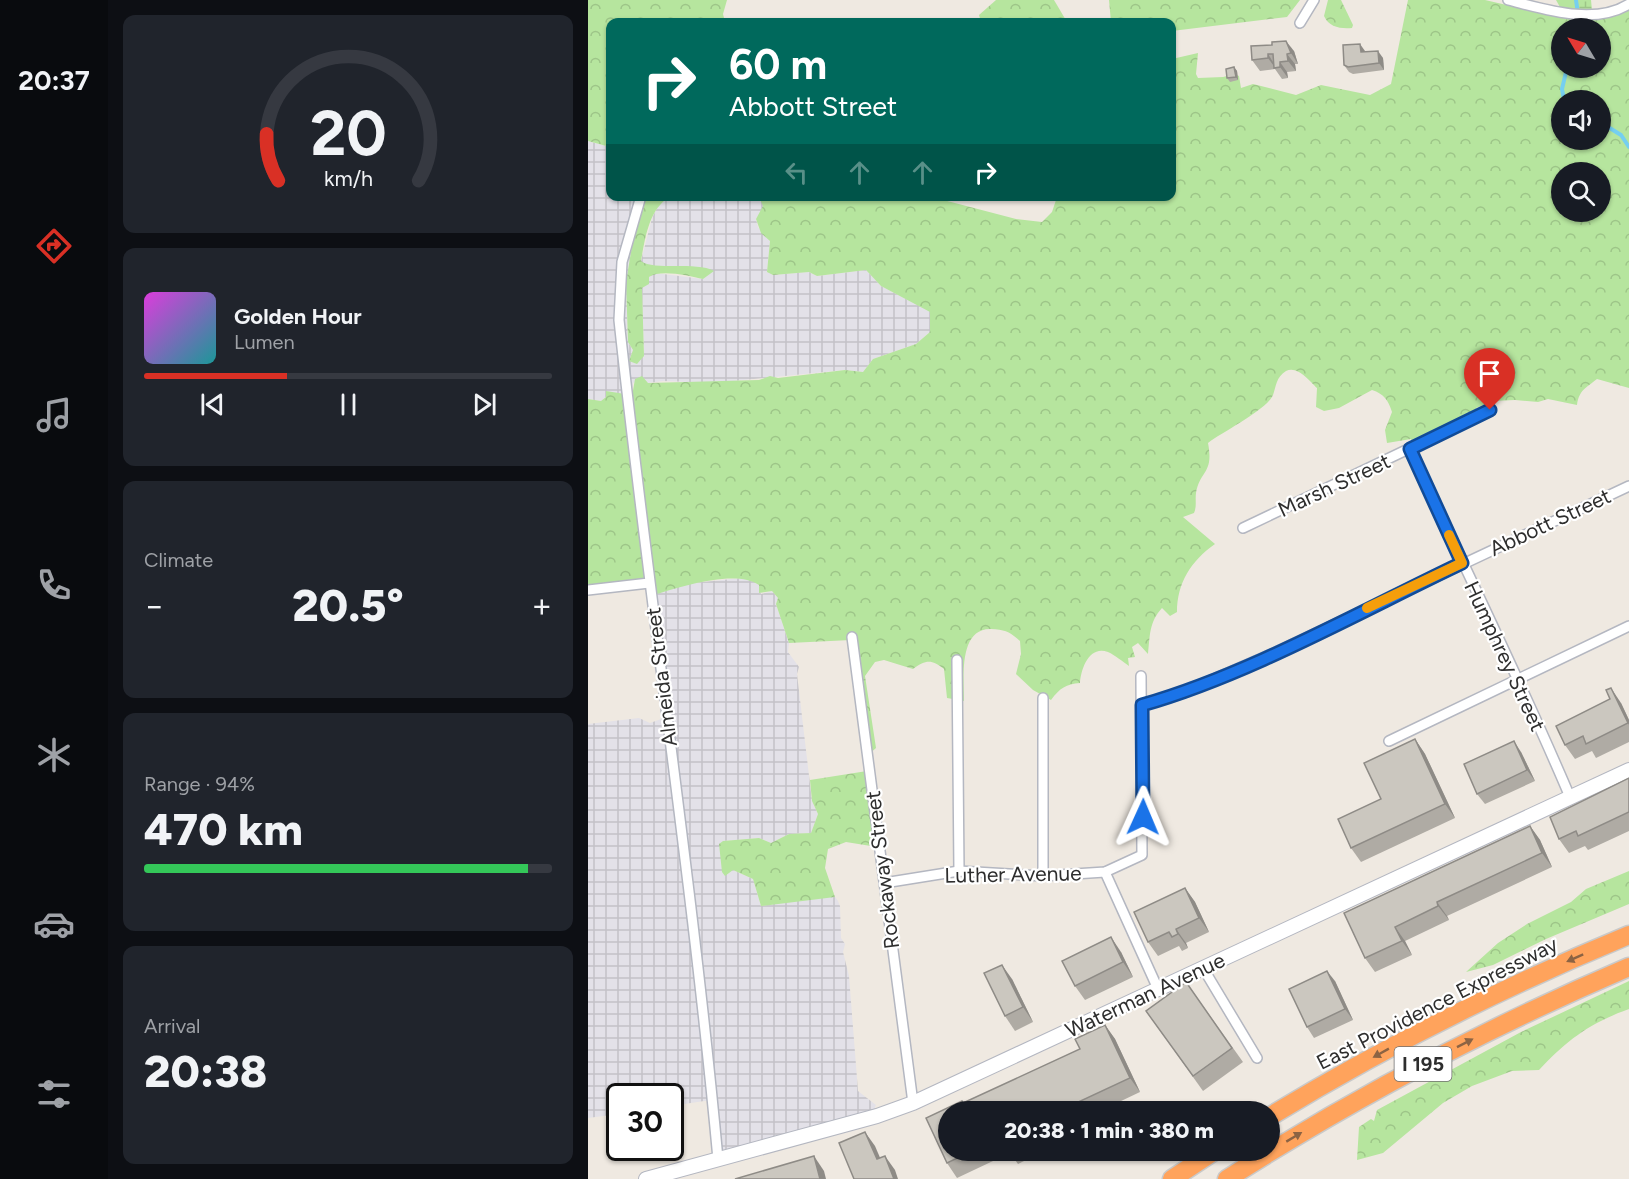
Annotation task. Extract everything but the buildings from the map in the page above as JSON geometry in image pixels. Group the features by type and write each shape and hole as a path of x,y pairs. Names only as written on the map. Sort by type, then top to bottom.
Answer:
{"highway":[{"name":"East Providence Expressway","path":"1280,1111 1456,1013 1629,935"},
{"name":"I 195","path":"1227,1179 1322,1120 1407,1073 1511,1020 1629,966"},
{"path":"1172,1179 1199,1161"}],"main road":[{"name":"Waterman Avenue","path":"646,1179 877,1116 913,1104 1629,770"}],"street":[{"path":"1300,23 1314,0"},
{"path":"1508,0 1546,11 1577,13 1603,13 1629,4"},
{"name":"Almeida Street","path":"640,201 622,262 619,320 649,583 705,1021 718,1159"},
{"name":"Marsh Street","path":"1243,528 1490,410"},
{"name":"Humphrey Street","path":"1410,449 1462,563 1519,679 1570,797"},
{"name":"Abbott Street","path":"1142,705 1177,695 1276,652 1629,486"},
{"path":"588,590 649,583"},
{"path":"1389,741 1629,626"},
{"name":"Rockaway Street","path":"852,637 885,883 891,954 913,1104"},
{"path":"957,660 959,871"},
{"path":"1141,676 1142,855 1105,872 1158,989"},
{"path":"1043,698 1043,876"},
{"name":"Luther Avenue","path":"885,883 959,871 1043,876 1105,872"},
{"path":"1203,968 1257,1058"}],"shaded area":[{"path":"588,141 606,146 606,201 639,201 626,282 628,342 633,350 629,361 644,356 642,287 649,277 654,274 663,274 703,279 698,268 647,266 641,261 652,218 658,206 665,201 761,201 764,206 756,219 758,227 770,241 767,272 773,275 809,272 817,276 866,270 881,286 931,312 930,332 916,344 873,359 863,372 845,370 714,383 663,381 648,383 643,379 633,383 631,402 606,391 606,397 601,401 588,399"},
{"path":"741,578 752,580 759,585 761,594 772,591 778,598 776,604 789,643 788,652 799,667 797,674 812,801 818,814 811,833 789,834 771,843 759,838 723,841 722,872 733,870 753,879 761,906 823,897 835,897 838,901 841,938 845,944 843,952 849,976 858,1091 876,1105 873,1112 722,1157 711,1100 684,1104 684,1083 606,1083 606,1116 588,1118 588,724 639,718 650,723 664,718 655,593 683,584"}],"green space":[{"path":"588,0 727,0 724,18 606,18 606,146 588,141"},
{"path":"996,0 1054,0 1065,18 980,18 979,15"},
{"path":"1109,0 1300,0 1287,17 1176,31 1176,18 1111,18"},
{"path":"1328,0 1341,0 1353,25 1352,28 1335,26 1326,20 1324,16"},
{"path":"1408,0 1485,0 1550,15 1598,15 1629,7 1629,388 1597,379 1581,393 1577,405 1548,399 1538,402 1493,401 1476,408 1476,416 1412,445 1411,439 1387,443 1385,430 1392,412 1380,393 1372,390 1339,408 1324,411 1316,407 1317,388 1299,372 1286,371 1278,379 1273,395 1263,407 1208,443 1208,466 1198,486 1194,513 1183,517 1215,544 1192,565 1183,582 1177,612 1170,616 1162,608 1158,613 1151,630 1148,654 1138,643 1132,647 1135,657 1128,658 1129,666 1108,652 1096,652 1084,665 1080,683 1064,687 1051,700 1033,690 1016,674 1021,654 1020,641 1010,633 1003,631 991,629 980,631 973,637 965,656 964,701 947,698 944,669 932,662 925,662 913,669 884,660 875,662 865,676 876,748 868,755 851,640 789,643 776,604 778,598 772,591 759,593 759,585 749,580 737,579 709,580 657,594 649,586 588,590 588,399 601,401 606,397 606,391 625,394 631,402 635,379 642,376 648,383 759,380 770,376 778,378 845,370 863,372 873,359 916,344 930,332 930,312 881,286 866,270 817,276 809,272 773,275 767,272 770,241 761,233 756,219 763,206 761,201 947,201 1016,219 1042,222 1052,212 1056,201 1176,201 1176,58 1198,53 1196,74 1198,78 1235,74 1239,76 1241,88 1253,84 1296,95 1321,85 1370,95 1391,84"},
{"path":"1556,0 1591,0 1593,18 1566,18"},
{"path":"639,201 664,201 657,209 649,225 641,261 647,264 697,267 714,271 703,279 668,273 649,277 649,284 642,288 644,356 637,364 629,361 633,350 628,342 626,282 632,246 627,238"},
{"path":"867,771 877,847 846,842 828,849 825,868 835,897 761,906 753,879 733,870 725,876 722,872 719,844 723,841 759,838 771,843 789,834 811,833 818,814 812,801 810,780"},
{"path":"1629,871 1629,904 1546,939 1493,965 1466,972 1498,943 1527,924 1571,902 1586,889"},
{"path":"1629,981 1629,1009 1602,1020 1580,1033 1539,1070 1512,1071 1472,1086 1443,1103 1383,1153 1357,1160 1359,1127 1371,1119 1374,1121 1377,1110 1521,1032"}],"waterway":[{"path":"1576,0 1579,18"},
{"path":"1562,90 1565,78"},
{"path":"1611,129 1621,135 1629,147"}],"slow traffic":[{"path":"1367,608 1462,563 1449,535"}],"route":[{"path":"1143,817 1142,705 1177,695 1276,652 1462,563 1410,449 1490,410"}]}
